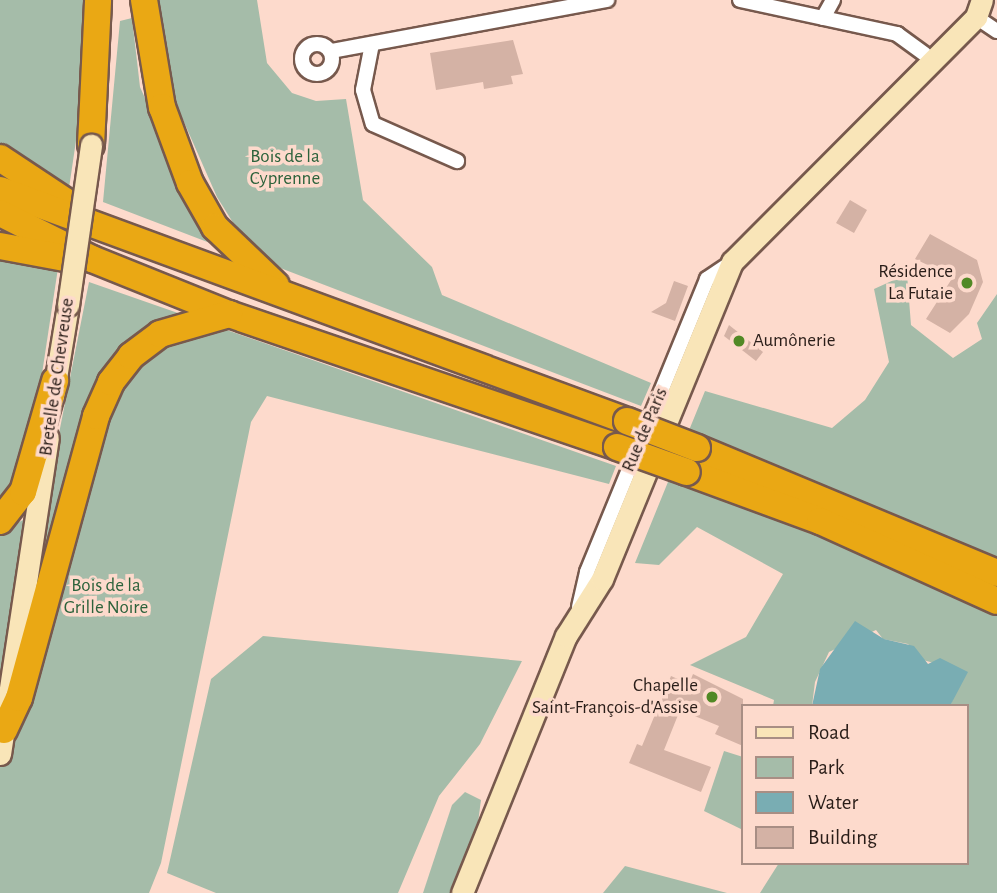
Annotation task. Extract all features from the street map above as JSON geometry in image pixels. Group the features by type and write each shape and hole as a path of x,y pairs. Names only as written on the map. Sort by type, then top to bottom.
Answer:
{"highway":[{"path":"91,145 98,0"},
{"path":"144,0 162,107 190,183 215,226 239,253 301,302"},
{"path":"0,158 107,230"},
{"path":"0,190 627,421 997,573"},
{"path":"0,213 92,259 229,314 617,447 820,521 997,601"},
{"path":"0,246 92,259"},
{"path":"2,742 19,698 96,416 111,382 131,356 160,334 229,314"},
{"path":"0,522 23,492 55,381"}],"main road":[{"name":"Bretelle de Chevreuse","path":"2,742 111,0"},
{"name":"Rue de Paris","path":"463,893 578,612 602,579 732,262 979,8"}],"street":[{"path":"331,51 607,0"},
{"path":"740,0 897,34 925,54"},
{"path":"823,18 833,0"},
{"name":"Rue de Paris","path":"979,8 997,31"},
{"path":"372,44 363,90 373,124 457,161"}],"green space":[{"path":"0,0 90,0 89,53 69,188 0,145"},
{"name":"Bois de la Cyprenne","path":"159,0 257,0 267,63 292,93 316,101 346,99 363,200 432,267 442,295 651,383 641,406 275,266 242,237 217,197 176,104 163,54"},
{"path":"132,18 140,87 210,243 103,202 120,21"},
{"path":"0,258 58,268 35,420 0,507"},
{"path":"907,274 911,325 953,358 982,339 977,323 997,294 997,893 760,893 778,865 969,865 969,704 951,704 953,699 934,663 923,660 908,644 883,639 876,630 829,652 815,682 812,704 773,704 774,700 690,665 746,637 783,574 697,527 659,565 635,563 705,391 832,428 865,400 889,362 874,289"},
{"name":"Bois de la Grille Noire","path":"89,282 616,466 609,484 267,396 251,422 161,863 149,893 0,893 0,532 44,509"},
{"path":"263,636 522,661 480,744 439,796 398,893 216,893 167,873 211,679"},
{"path":"724,751 741,756 741,829 704,811"},
{"path":"465,792 481,800 477,830 452,893 423,893 452,805"},
{"path":"625,866 727,893 603,893"}],"water":[{"path":"855,621 884,639 914,646 928,664 940,658 968,672 951,704 812,704 820,669"}],"building":[{"path":"513,40 523,74 511,76 513,84 484,89 483,82 436,90 430,53"},
{"path":"850,200 867,210 854,233 836,223"},
{"name":"Résidence La Futaie","path":"930,234 977,260 983,282 969,314 950,333 926,319 953,277 915,259"},
{"path":"674,281 688,286 675,321 651,312 666,303"},
{"name":"Aumônerie","path":"729,325 763,352 756,361 724,336"},
{"path":"693,674 743,699 741,745 715,734 719,726 680,710 664,750 711,767 701,792 629,763 637,744 642,746 671,676 689,684"}],"place":[{"name":"Résidence La Futaie","path":"967,283"},
{"name":"Aumônerie","path":"739,341"},
{"name":"Chapelle Saint-François-d'Assise","path":"712,697"}]}
